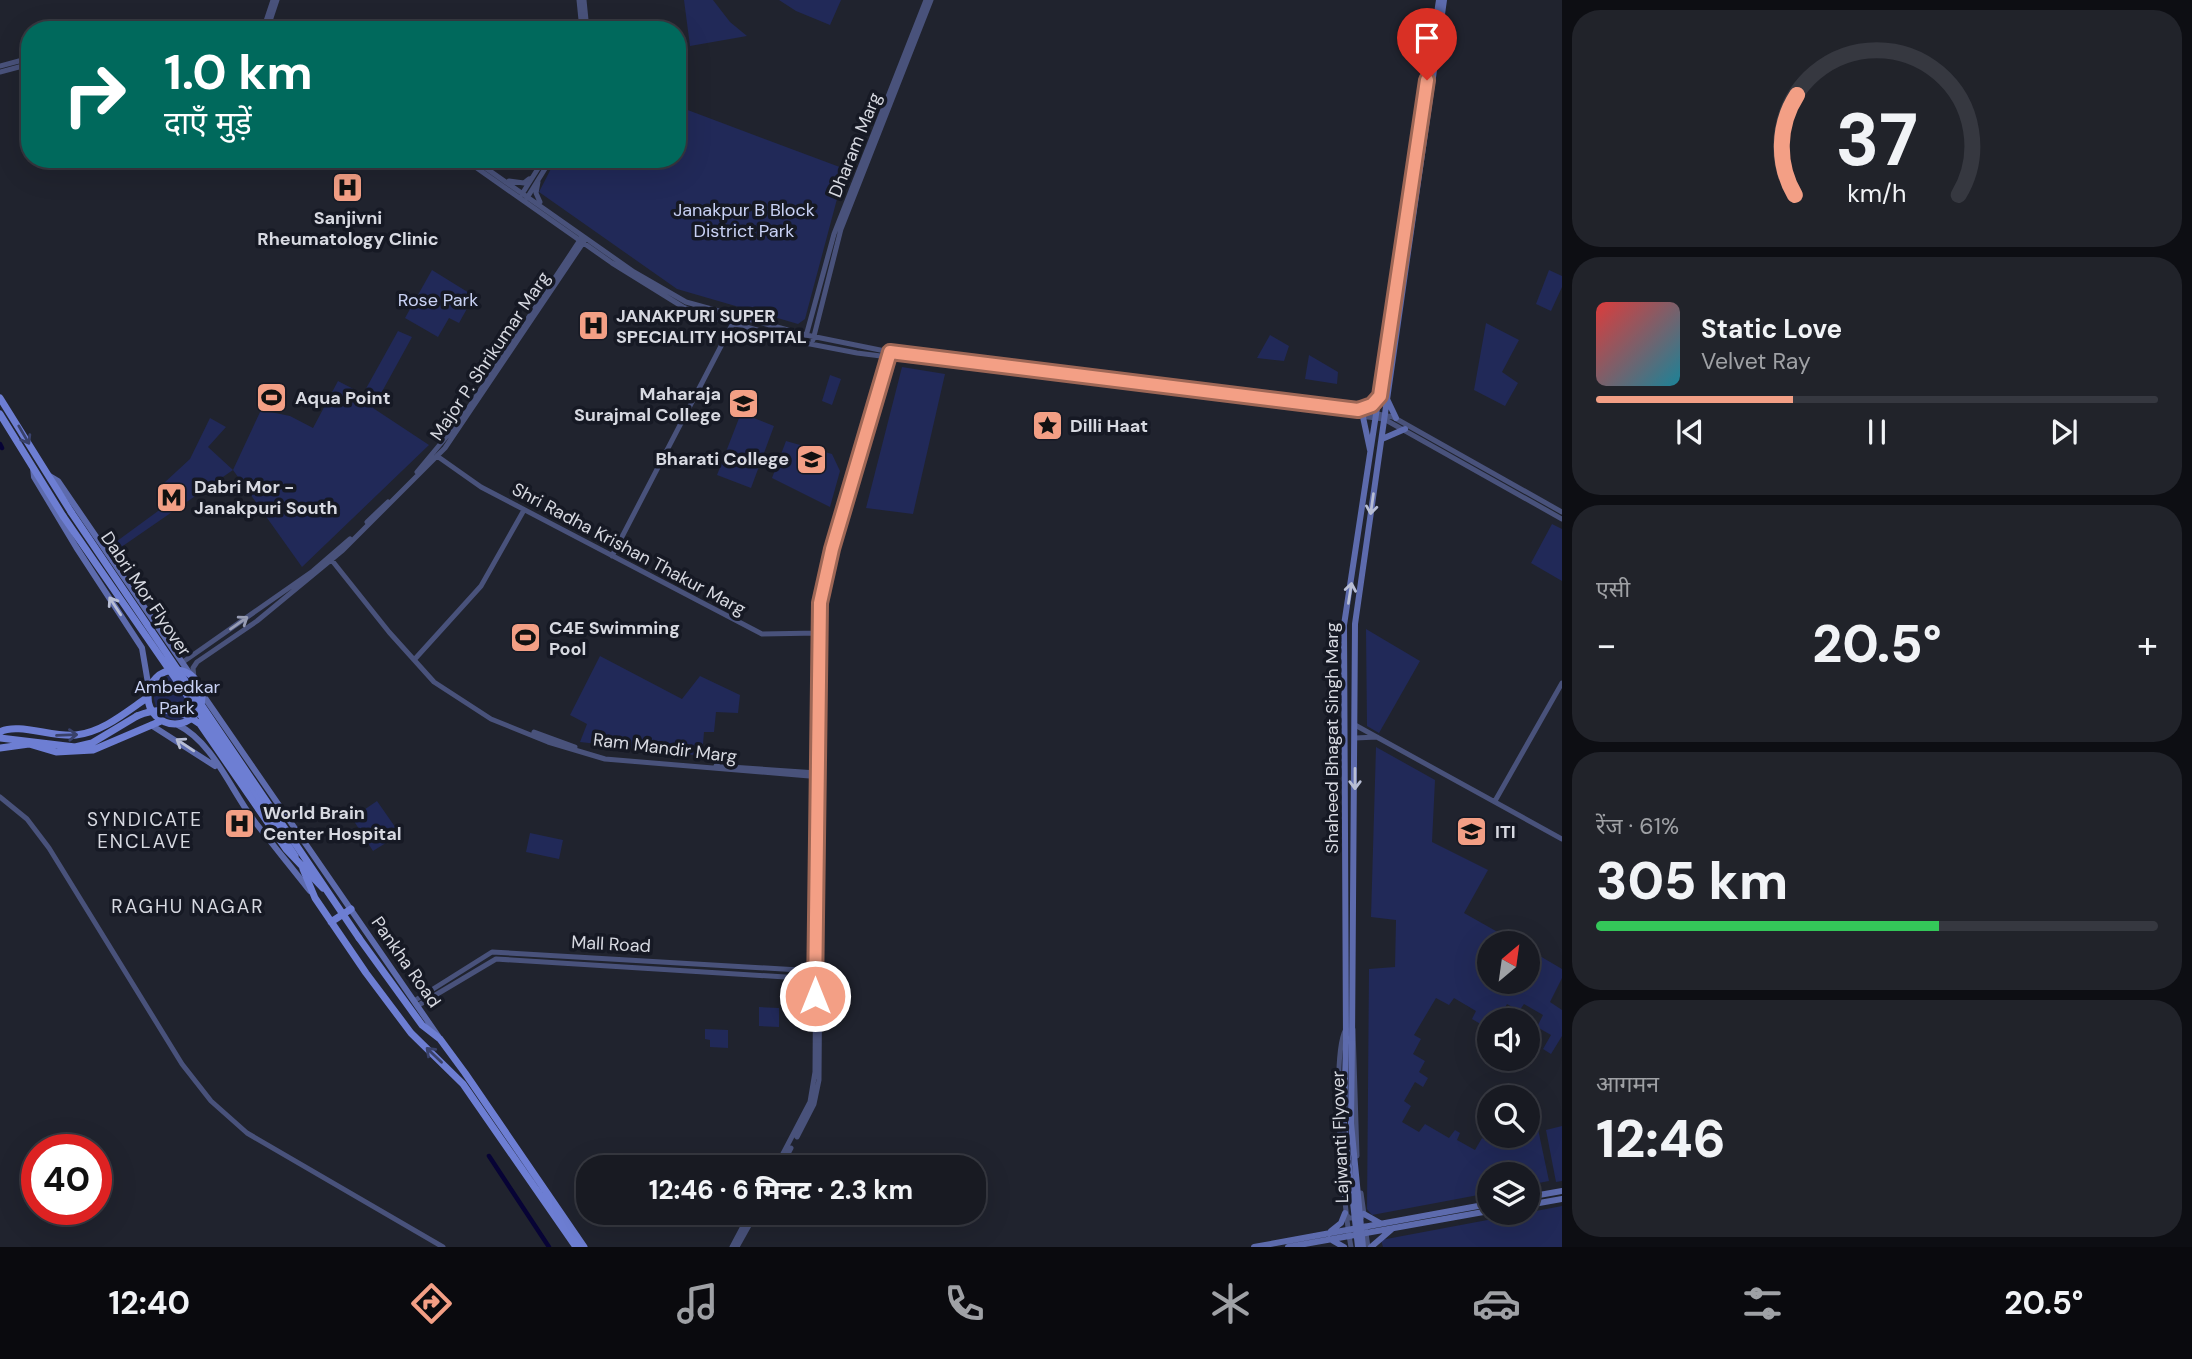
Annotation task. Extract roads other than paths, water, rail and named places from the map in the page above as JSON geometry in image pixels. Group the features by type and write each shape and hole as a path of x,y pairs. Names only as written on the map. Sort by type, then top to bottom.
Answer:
{"main road":[{"name":"Shaheed Bhagat Singh Marg","path":"1383,397 1439,0"},
{"name":"Shaheed Bhagat Singh Marg","path":"1349,1027 1344,625 1371,452 1380,417 1444,0"},
{"path":"1358,410 1383,397 1396,418"},
{"name":"Dabri Mor Flyover","path":"0,398 47,474 67,514 285,838 316,898"},
{"name":"Dabri Mor Flyover","path":"0,414 32,465 346,910 359,938 422,1025 440,1039"},
{"path":"1363,417 1371,452"},
{"name":"Shaheed Bhagat Singh Marg","path":"1349,1027 1355,624 1376,477 1380,417"},
{"path":"1380,442 1388,434 1405,429"},
{"path":"32,465 34,477 146,659 151,710 161,721"},
{"path":"47,474 58,481 183,662 202,695 196,715 178,724"},
{"path":"134,636 140,624 154,620"},
{"path":"0,732 16,729 58,736 96,730 148,693 158,676 168,671 192,676"},
{"name":"Pankha Road","path":"202,695 346,910 416,1004 584,1247"},
{"path":"0,738 75,747 92,743 145,712 162,709 178,712 200,724 286,849 346,910 331,922"},
{"path":"0,748 29,744 56,752 93,750 150,724 161,721 178,724 193,732 255,821 316,898"},
{"path":"150,724 217,766"},
{"path":"217,766 240,748"},
{"name":"Pankha Road","path":"316,898 411,1032 463,1084 576,1247"},
{"name":"Lajwanti Flyover","path":"1349,1027 1350,1124 1365,1247"},
{"path":"1540,1195 1562,1191"},
{"path":"1540,1203 1562,1199"},
{"path":"1366,1230 1382,1224 1477,1206"},
{"path":"1288,1247 1330,1236 1341,1223 1345,1213"},
{"path":"1254,1247 1477,1213"},
{"name":"Shaheed Bhagat Singh Marg","path":"1364,1214 1366,1230"},
{"path":"1364,1214 1382,1224"},
{"path":"1365,1247 1393,1228"},
{"path":"1330,1236 1344,1247"}],"street":[{"path":"268,21 275,0"},
{"path":"582,0 583,21"},
{"name":"Dharam Marg","path":"810,341 841,229 929,0"},
{"path":"0,66 21,60"},
{"path":"0,72 21,66"},
{"path":"479,168 544,207 584,239"},
{"path":"486,168 584,239 664,291 691,307 733,324 892,355 1363,417 1396,418 1562,512"},
{"path":"541,168 537,193 544,207"},
{"path":"524,196 544,168"},
{"path":"506,181 524,183 538,175"},
{"name":"Dharam Marg","path":"806,335 834,234 855,189"},
{"name":"Major P. Shrikumar Marg","path":"192,676 197,662 257,621 331,557 436,455 465,421 584,239"},
{"path":"691,307 806,335 810,341"},
{"path":"612,556 736,317"},
{"path":"892,355 1358,410 1405,429 1562,519"},
{"path":"785,1155 808,1117 817,1092 820,633 825,586 892,355"},
{"name":"Shri Radha Krishan Thakur Marg","path":"436,455 478,485 762,634 820,633"},
{"path":"1367,477 1376,477"},
{"path":"415,659 481,586 524,510"},
{"name":"Major P. Shrikumar Marg","path":"183,662 331,557"},
{"name":"Ram Mandir Marg","path":"331,557 415,659 449,694 491,719 585,754 619,761 819,775"},
{"path":"1495,801 1562,683"},
{"path":"1355,725 1562,839"},
{"path":"1355,738 1377,737"},
{"path":"0,797 27,818 49,848 182,1064 211,1101 247,1133 443,1247"},
{"name":"Mall Road","path":"416,1004 492,953 817,975"},
{"name":"Shaheed Bhagat Singh Marg","path":"1352,1247 1345,1213 1339,1083 1341,1036 1349,1027 1356,1038 1357,1164 1364,1214"},
{"path":"1345,1213 1349,1218 1361,1218 1364,1214"},
{"path":"732,1247 746,1225"},
{"path":"737,1247 747,1225"},
{"path":"1365,1247 1366,1230"}],"waterway":[{"path":"0,444 2,448"},
{"path":"489,1156 549,1247"}],"place":[{"name":"Sanjivni Rheumatology Clinic","path":"348,188"},
{"name":"JANAKPURI SUPER SPECIALITY HOSPITAL","path":"593,326"},
{"name":"Aqua Point","path":"272,398"},
{"name":"Maharaja Surajmal College","path":"744,404"},
{"name":"Dilli Haat","path":"1047,426"},
{"name":"Bharati College","path":"812,459"},
{"name":"Dabri Mor - Janakpuri South","path":"171,497"},
{"name":"C4E Swimming Pool","path":"526,638"},
{"name":"World Brain Center Hospital","path":"240,823"},
{"name":"ITI","path":"1472,832"}],"district":[{"name":"SYNDICATE ENCLAVE","path":"145,830"},
{"name":"RAGHU NAGAR","path":"188,906"}],"park label":[{"name":"Janakpur B Block District Park","path":"744,220"},
{"name":"Rose Park","path":"438,300"},
{"name":"Ambedkar Park","path":"177,697"}]}
